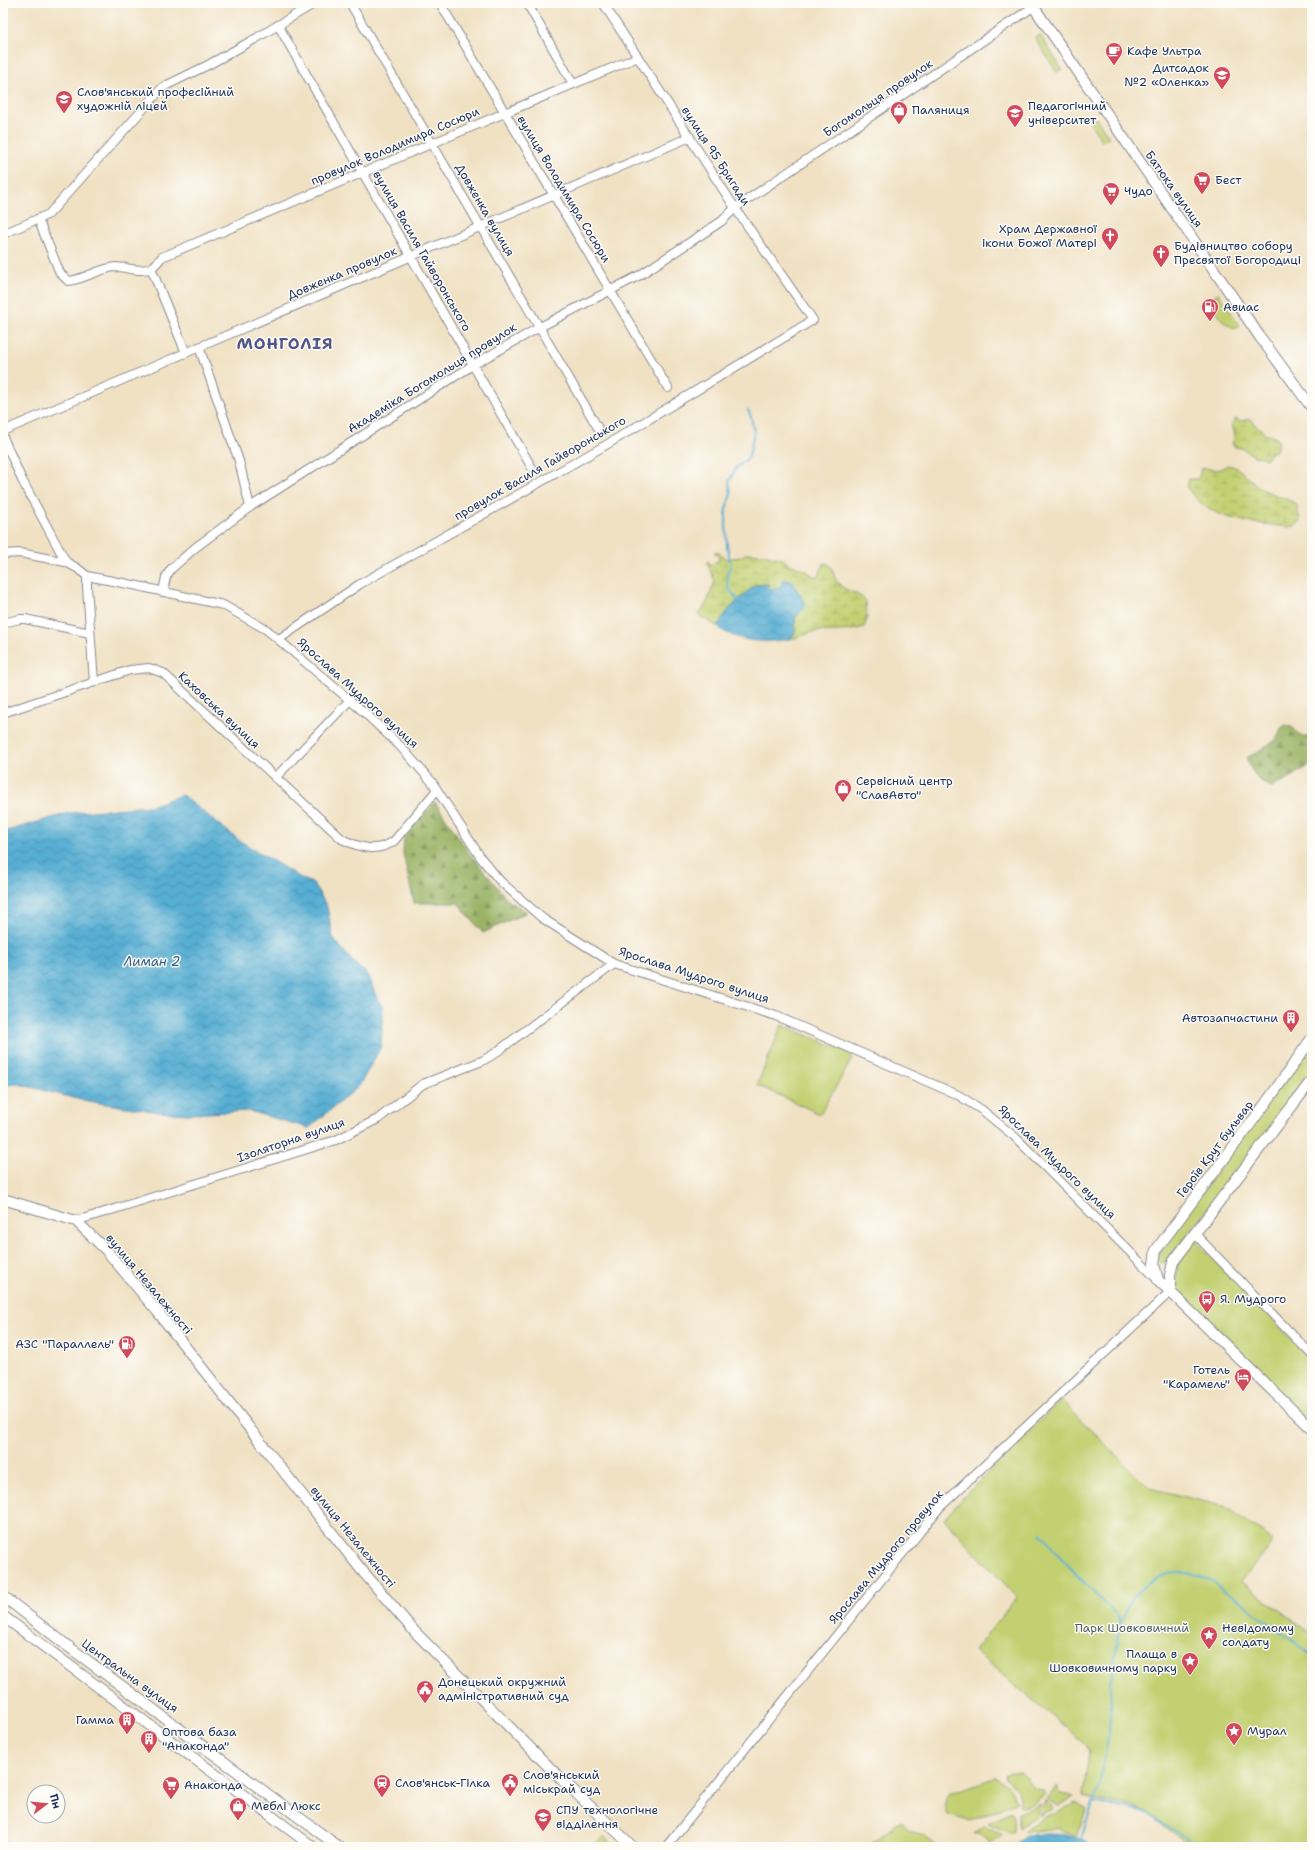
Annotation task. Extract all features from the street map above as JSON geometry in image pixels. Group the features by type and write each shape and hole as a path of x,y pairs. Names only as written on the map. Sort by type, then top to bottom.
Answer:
{"street":[{"path":"3,234 49,214 163,87 208,65 315,3"},
{"name":"Довженка вулиця","path":"350,3 598,428"},
{"name":"вулиця Володимира Сосюри","path":"440,3 668,388"},
{"path":"527,3 573,84"},
{"name":"вулиця 95 Бригади","path":"603,3 735,208 814,320"},
{"name":"Богомольця провулок","path":"735,208 1035,4"},
{"name":"Батюка вулиця","path":"1035,4 1260,337 1312,408"},
{"name":"вулиця Василя Гайворонського","path":"278,25 532,468"},
{"name":"провулок Володимира Сосюри","path":"151,268 162,257 638,57"},
{"name":"Довженка провулок","path":"3,431 690,138"},
{"name":"Академіка Богомольця провулок","path":"163,592 166,577 171,569 196,547 250,506 473,365 539,327 640,276 722,221 735,208"},
{"path":"38,219 60,273 68,281 77,281 92,274 115,267 138,270 151,268 186,353"},
{"name":"провулок Василя Гайворонського","path":"279,639 360,584 606,445 814,320"},
{"path":"199,347 239,461 250,506"},
{"path":"3,437 22,480 66,562"},
{"path":"3,554 20,553 66,562"},
{"name":"Ярослава Мудрого вулиця","path":"66,562 78,568 87,576 223,605 267,630 350,700 400,746 424,772 481,858 500,881 542,918 614,964 776,1016 958,1095 982,1110 1015,1137 1170,1292 1312,1429"},
{"path":"87,576 94,682"},
{"path":"3,624 11,621 25,620 90,633"},
{"name":"Каховська вулиця","path":"3,713 141,667 149,668 163,673 342,839 356,846 368,849 387,845 394,841 436,791"},
{"path":"275,778 350,700"},
{"name":"Ізоляторна вулиця","path":"76,1221 336,1140 357,1131 394,1107 423,1084 482,1061 494,1054 614,964"},
{"name":"Героїв Крут бульвар","path":"1158,1280 1154,1264 1156,1250 1284,1079 1312,1038"},
{"path":"1170,1292 1170,1275 1173,1262 1312,1080"},
{"path":"3,1199 76,1221"},
{"name":"вулиця Незалежності","path":"76,1221 106,1250 157,1311 359,1567 415,1632 550,1768 633,1847"},
{"path":"1194,1233 1312,1355"},
{"name":"Ярослава Мудрого провулок","path":"666,1847 940,1507 1170,1292"},
{"name":"Центральна вулиця","path":"3,1596 65,1644 339,1847"},
{"path":"3,1616 313,1847"}],"green space":[{"path":"1040,35 1062,69 1057,72 1035,38"},
{"path":"1096,118 1109,137 1102,141 1090,123"},
{"path":"1218,293 1240,326 1236,328 1231,327 1219,316 1214,306 1214,296"},
{"path":"1235,419 1241,421 1249,419 1266,434 1276,438 1279,443 1275,452 1271,451 1265,459 1259,456 1256,457 1242,448 1235,447 1232,444 1235,435 1232,424"},
{"path":"1228,465 1237,468 1263,489 1297,505 1300,522 1295,526 1288,527 1253,523 1230,518 1209,509 1187,488 1189,479 1197,479 1201,469 1205,468 1218,470"},
{"path":"714,552 719,553 726,559 740,557 748,553 764,554 782,559 790,565 804,569 813,576 818,576 824,564 827,563 830,565 836,580 843,588 860,596 866,602 867,619 864,627 845,631 814,632 790,639 795,633 795,618 804,607 801,595 793,585 782,584 774,589 768,588 768,584 761,584 754,587 726,613 717,626 701,617 699,614 707,602 715,581 707,563 708,561 711,565 719,560 719,557"},
{"path":"1286,725 1293,728 1302,737 1312,737 1312,765 1309,765 1292,777 1271,787 1255,775 1247,758 1276,740 1281,728"},
{"path":"435,802 469,853 509,901 527,912 483,933 458,903 414,903 403,853 404,837"},
{"path":"782,1025 850,1053 852,1059 820,1114 757,1085"},
{"path":"1312,1041 1312,1075 1167,1261 1163,1263 1157,1260 1157,1255"},
{"path":"1194,1239 1312,1360 1312,1424 1179,1292 1176,1275 1177,1269 1181,1258"},
{"name":"Парк Шовковичний","path":"1061,1400 1149,1488 1227,1507 1273,1542 1241,1581 1312,1635 1312,1847 1190,1847 1150,1814 1129,1806 1083,1796 1089,1751 1082,1741 974,1651 1017,1597 944,1519 968,1492"},
{"path":"1021,1772 1035,1788 1043,1791 1045,1794 1034,1803 1022,1807 1019,1805 1018,1792 1005,1777 1006,1774"},
{"path":"994,1778 1003,1782 1009,1787 1016,1803 967,1821 948,1815 945,1809 945,1804 948,1794"},
{"path":"1056,1786 1060,1793 1074,1798 1059,1805 1047,1799"},
{"path":"1045,1800 1054,1807 1039,1816"},
{"path":"1077,1803 1087,1808 1077,1836 1056,1828 1025,1831 1045,1817"},
{"path":"1040,1804 1036,1817 1019,1829 1019,1813"},
{"path":"1011,1812 1014,1817 1014,1831 1009,1833 988,1823"},
{"path":"901,1821 909,1831 924,1835 939,1847 864,1847"},
{"path":"984,1825 1003,1835 991,1843 979,1833 974,1834"},
{"path":"603,1836 616,1847 593,1847"}],"water":[{"path":"784,580 794,582 793,585 805,602 804,607 795,618 795,633 790,639 761,641 742,639 725,632 717,626 730,608 755,585 769,584 768,588 774,590 779,588"},
{"name":"Лиман 2","path":"182,795 240,841 301,878 314,884 327,907 333,938 352,961 369,976 376,996 383,1009 381,1047 359,1086 309,1128 249,1111 188,1114 159,1112 81,1100 19,1084 3,1085 3,832 69,813 150,806"},
{"path":"1045,1833 1068,1835 1078,1838 1088,1844 1087,1847 1011,1847 1027,1836"}],"waterway":[{"path":"739,601 728,588 727,572 731,566 727,546 726,509 731,494 729,482 736,468 748,458 751,447 754,432 748,410"},
{"path":"1041,1533 1055,1551 1092,1591 1117,1615 1121,1624 1110,1683 1111,1707 1106,1755 1100,1781 1081,1839"},
{"path":"1121,1623 1127,1608 1144,1586 1167,1574 1195,1574 1210,1579 1312,1655"},
{"path":"1094,1801 1150,1814 1199,1847"}],"place":[{"name":"Кафе Ультра","path":"1114,66"},
{"name":"Дитсадок №2 «Оленка»","path":"1222,90"},
{"name":"Слов'янський професійний художній ліцей","path":"64,114"},
{"name":"Паляниця","path":"899,125"},
{"name":"Педагогічний університет","path":"1015,128"},
{"name":"Бест","path":"1202,195"},
{"name":"Чудо","path":"1111,206"},
{"name":"Храм Державної ікони Божої Матері","path":"1110,251"},
{"name":"Будівництво собору Пресвятої Богородиці","path":"1161,268"},
{"name":"Авиас","path":"1210,322"},
{"name":"Сервісний центр \"СлавАвто\"","path":"843,803"},
{"name":"Автозапчастини","path":"1291,1033"},
{"name":"Я. Мудрого","path":"1207,1314"},
{"name":"АЗС \"Параллель\"","path":"127,1359"},
{"name":"Готель \"Карамель\"","path":"1243,1392"},
{"name":"Невідомому солдату","path":"1209,1650"},
{"name":"Плаща в Шовковичному парку","path":"1190,1676"},
{"name":"Донецький окружний адміністративний суд","path":"425,1704"},
{"name":"Гамма","path":"127,1735"},
{"name":"Мурал","path":"1234,1746"},
{"name":"Оптова база \"Анаконда\"","path":"149,1754"},
{"name":"Слов'янський міськрай суд","path":"510,1797"},
{"name":"Слов'янськ-Гілка","path":"382,1798"},
{"name":"Анаконда","path":"171,1800"},
{"name":"Меблі Люкс","path":"238,1821"},
{"name":"СПУ технологічне відділення","path":"543,1832"}],"district":[{"name":"МОНГОЛІЯ","path":"285,343"}]}
